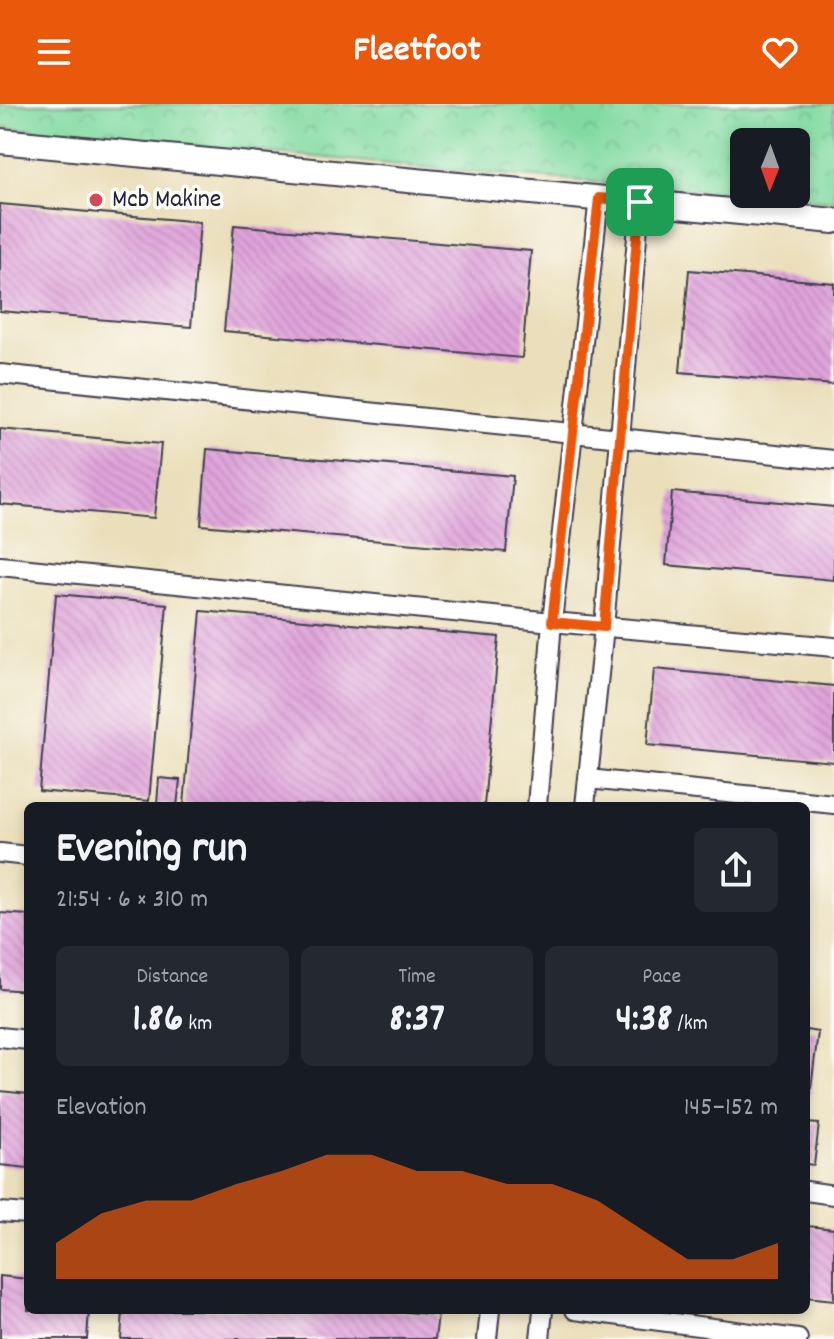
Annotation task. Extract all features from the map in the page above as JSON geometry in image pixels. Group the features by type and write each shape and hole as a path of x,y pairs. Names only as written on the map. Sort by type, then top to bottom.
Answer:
{"street":[{"path":"0,141 834,221"},
{"path":"537,802 552,622 599,198"},
{"path":"585,802 604,627 640,202"},
{"path":"0,374 834,460"},
{"path":"0,566 834,647"},
{"path":"588,779 834,804"},
{"path":"0,853 24,856"},
{"path":"0,1037 24,1040"},
{"path":"810,1192 834,1195"},
{"path":"0,1212 24,1214"},
{"path":"487,1339 490,1314"},
{"path":"540,1339 543,1314"},
{"path":"606,1314 798,1339"}],"green space":[{"path":"0,104 834,104 834,201 810,199 810,128 730,128 730,193 0,127"}],"building":[{"path":"0,204 200,222 191,327 0,311"},
{"path":"234,225 531,251 522,358 224,331"},
{"path":"689,270 834,283 834,385 680,372"},
{"path":"0,429 161,444 154,518 0,504"},
{"path":"207,449 513,476 506,552 201,525"},
{"path":"672,492 834,507 834,580 666,565"},
{"path":"56,594 167,604 149,801 39,791"},
{"path":"201,611 499,637 484,802 184,802"},
{"path":"654,669 834,686 834,762 647,745"},
{"path":"159,778 180,780 177,802 157,802"},
{"path":"0,913 24,915 24,991 0,989"},
{"path":"810,1031 818,1032 810,1096"},
{"path":"0,1091 24,1094 24,1168 0,1165"},
{"path":"810,1123 819,1124 814,1165 810,1164"},
{"path":"810,1226 834,1229 834,1300 810,1297"},
{"path":"0,1276 24,1279 24,1314 89,1314 87,1339 0,1339"},
{"path":"123,1314 438,1315 435,1339 121,1339"}],"place":[{"name":"Mcb Makine","path":"96,200"}],"route":[{"path":"599,198 640,202 604,627 552,622 599,198"}]}
